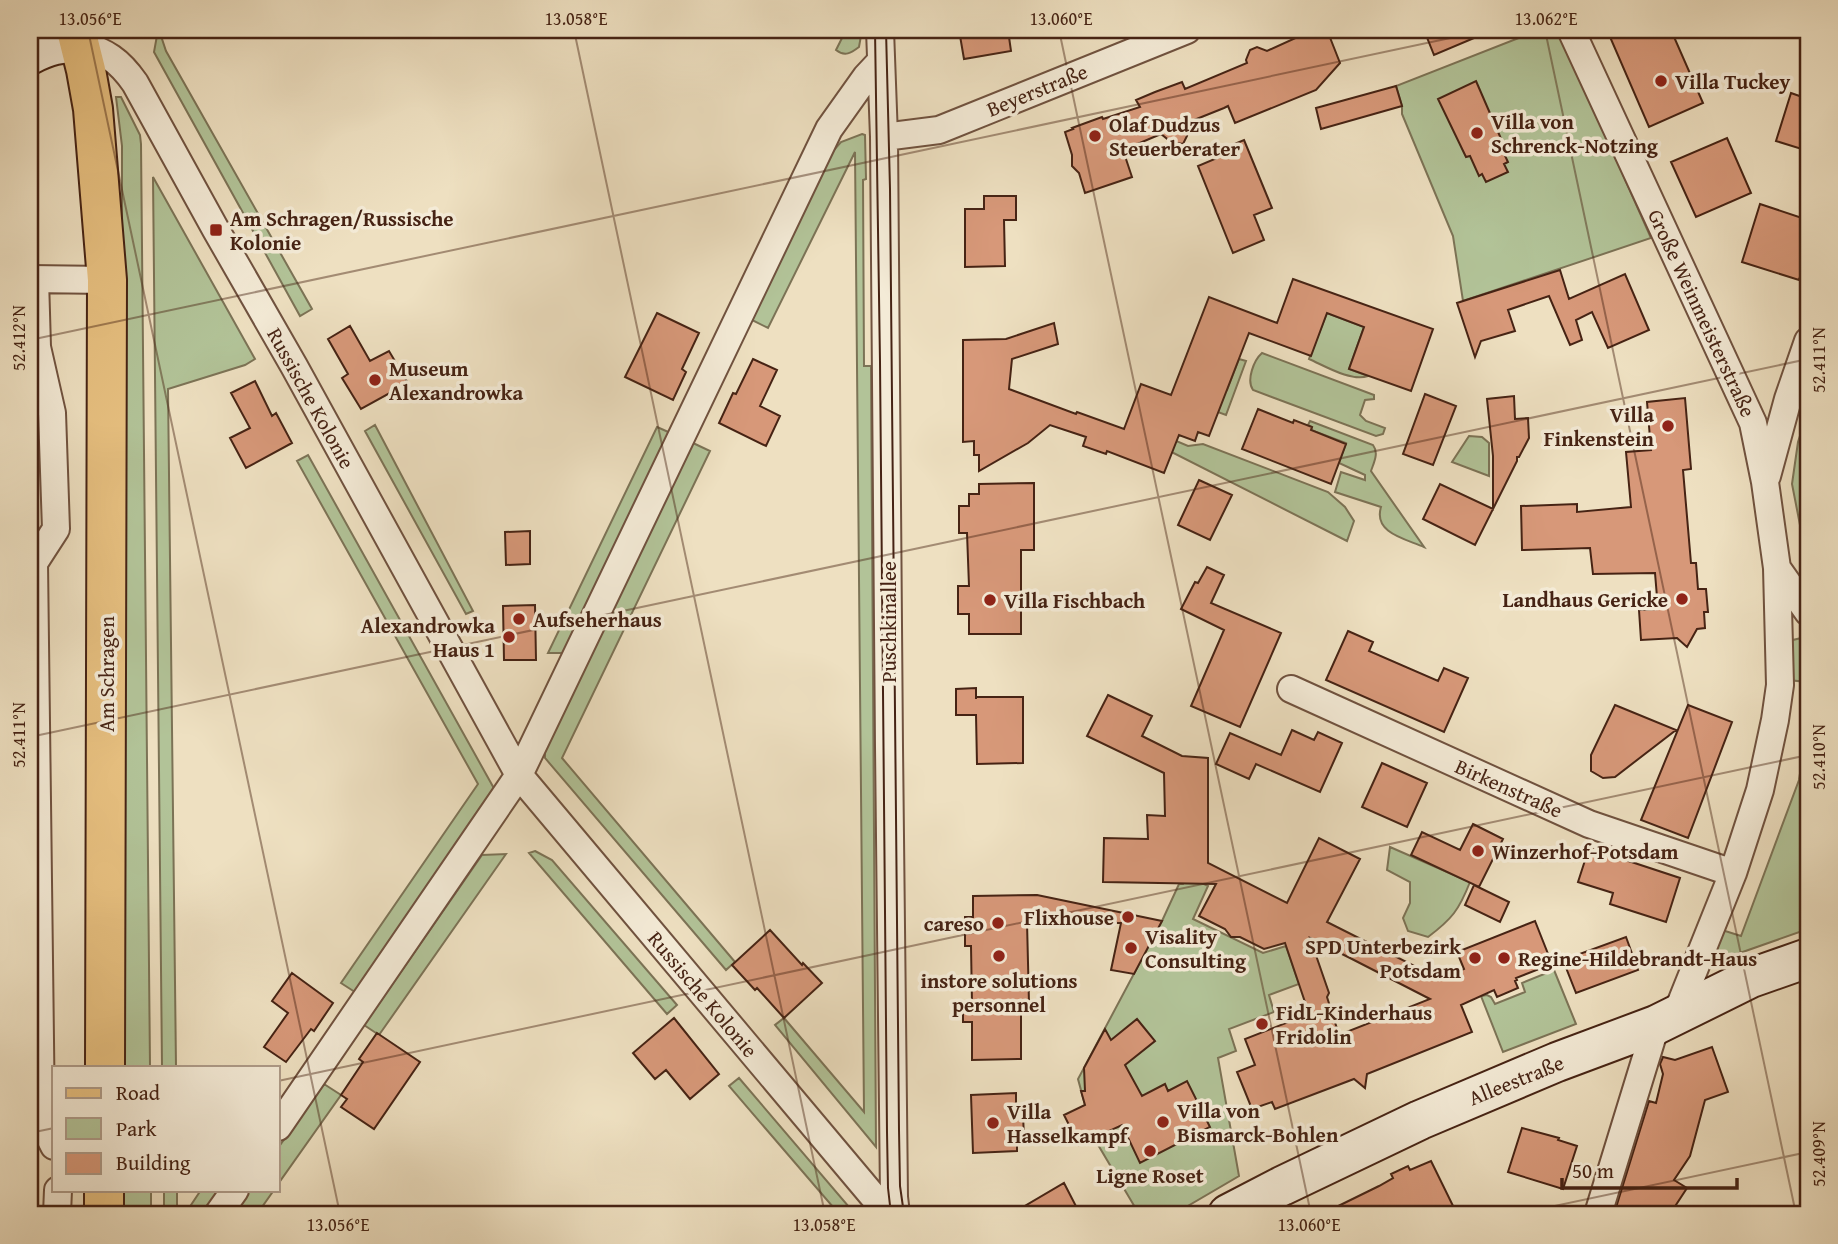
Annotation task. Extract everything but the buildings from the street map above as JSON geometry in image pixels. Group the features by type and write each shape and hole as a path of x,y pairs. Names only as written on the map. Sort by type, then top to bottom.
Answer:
{"main road":[{"name":"Am Schragen","path":"78,37 89,83 94,122 107,280 105,1066"},
{"path":"104,1192 104,1214"}],"street":[{"name":"Puschkinallee","path":"880,30 884,137 888,747 896,1214"},
{"name":"Beyerstraße","path":"884,137 939,130 1186,30"},
{"name":"Große Weinmeisterstraße","path":"1571,30 1753,423 1765,482 1777,568 1780,685 1760,790 1732,873 1666,1020 1598,1214"},
{"path":"30,55 78,37"},
{"name":"Russische Kolonie","path":"78,37 114,59 135,83 519,775 888,1214"},
{"path":"280,1124 519,775 829,129 881,61"},
{"path":"52,1142 41,1120 34,563 56,529 52,413 37,347 32,279 107,280"},
{"path":"1765,482 1788,399 1808,341"},
{"path":"1777,568 1808,612"},
{"name":"Birkenstraße","path":"1291,689 1589,824 1732,873"},
{"name":"Alleestraße","path":"1228,1214 1420,1120 1557,1062 1666,1020 1751,978 1808,958"},
{"path":"57,1214 58,1192"},
{"path":"218,1214 234,1192"}],"green space":[{"path":"158,30 166,51 312,309 300,316 154,52"},
{"path":"846,30 862,30 859,47 845,54 836,50"},
{"path":"1539,30 1559,30 1651,238 1463,301 1453,236 1402,114 1396,86"},
{"path":"116,97 121,97 140,135 141,144 150,1066 122,1066 122,146"},
{"path":"865,135 866,179 863,180 864,366 871,366 876,1147 775,1025 784,1018 864,1112 855,152 768,328 752,320 833,151 841,142"},
{"path":"153,177 255,359 245,365 168,389 176,1066 162,1066"},
{"path":"1327,313 1364,327 1349,369 1368,376 1346,375 1309,359"},
{"path":"1262,353 1374,395 1374,399 1365,400 1360,415 1366,421 1385,428 1383,434 1376,436 1253,390 1250,381 1252,370"},
{"path":"1239,359 1246,361 1226,415 1190,402 1198,379 1227,390"},
{"path":"1808,411 1808,566 1792,484 1798,442"},
{"path":"1129,421 1188,446 1203,444 1328,492 1345,507 1354,521 1347,541 1132,432"},
{"path":"1310,421 1373,445 1376,454 1371,471 1424,547 1400,538 1386,529 1380,516 1381,507 1335,492 1341,472 1365,480 1365,475 1339,463 1346,443 1311,430 1312,427 1308,425"},
{"path":"375,425 473,611 466,614 365,431"},
{"path":"657,427 673,434 569,653 548,653"},
{"path":"1469,436 1482,437 1489,443 1489,476 1452,462"},
{"path":"693,443 710,451 562,758 735,962 726,970 545,758 545,747"},
{"path":"308,455 496,792 358,994 341,983 478,784 297,461"},
{"path":"1808,639 1808,701 1807,682 1788,680 1787,648 1793,640"},
{"path":"1808,721 1808,929 1717,961 1716,946 1722,930 1741,936 1799,780"},
{"path":"1390,847 1470,882 1454,913 1428,937 1408,931 1403,918 1410,903 1410,882 1387,870"},
{"path":"535,851 552,860 677,1005 667,1014 529,853"},
{"path":"506,854 379,1035 364,1025 482,855"},
{"path":"1188,876 1208,886 1193,919 1263,953 1286,946 1299,984 1269,995 1274,1012 1229,1029 1236,1051 1218,1058 1239,1176 1174,1214 1139,1214 1094,1138 1078,1079 1179,884 1183,884"},
{"path":"1554,970 1576,1024 1503,1052 1481,996 1491,997 1495,1004 1525,992 1522,983"},
{"path":"739,1078 855,1214 839,1214 729,1086"},
{"path":"324,1084 341,1095 280,1181 280,1145"},
{"path":"123,1192 151,1192 151,1214 124,1214"},
{"path":"164,1192 177,1192 177,1214 164,1214"},
{"path":"200,1192 221,1192 206,1214 185,1214"},
{"path":"247,1192 273,1192 257,1214 231,1214"}],"tram line":[{"path":"875,30 887,1132 891,1214"},
{"path":"886,30 890,189 899,1130 900,1186 904,1214"}],"place":[{"name":"Villa Tuckey","path":"1661,81"},
{"name":"Villa von Schrenck-Notzing","path":"1477,133"},
{"name":"Olaf Dudzus Steuerberater","path":"1095,136"},
{"name":"Am Schragen/Russische Kolonie","path":"216,230"},
{"name":"Museum Alexandrowka","path":"375,380"},
{"name":"Villa Finkenstein","path":"1668,426"},
{"name":"Landhaus Gericke","path":"1682,599"},
{"name":"Villa Fischbach","path":"990,600"},
{"name":"Aufseherhaus","path":"519,619"},
{"name":"Alexandrowka Haus 1","path":"509,637"},
{"name":"Winzerhof-Potsdam","path":"1478,851"},
{"name":"Flixhouse","path":"1128,917"},
{"name":"careso","path":"998,923"},
{"name":"Visality Consulting","path":"1131,948"},
{"name":"instore solutions personnel","path":"999,956"},
{"name":"SPD Unterbezirk Potsdam","path":"1475,958"},
{"name":"Regine-Hildebrandt-Haus","path":"1504,958"},
{"name":"FidL-Kinderhaus Fridolin","path":"1262,1024"},
{"name":"Villa von Bismarck-Bohlen","path":"1163,1122"},
{"name":"Villa Hasselkampf","path":"993,1123"},
{"name":"Ligne Roset","path":"1150,1151"}]}
